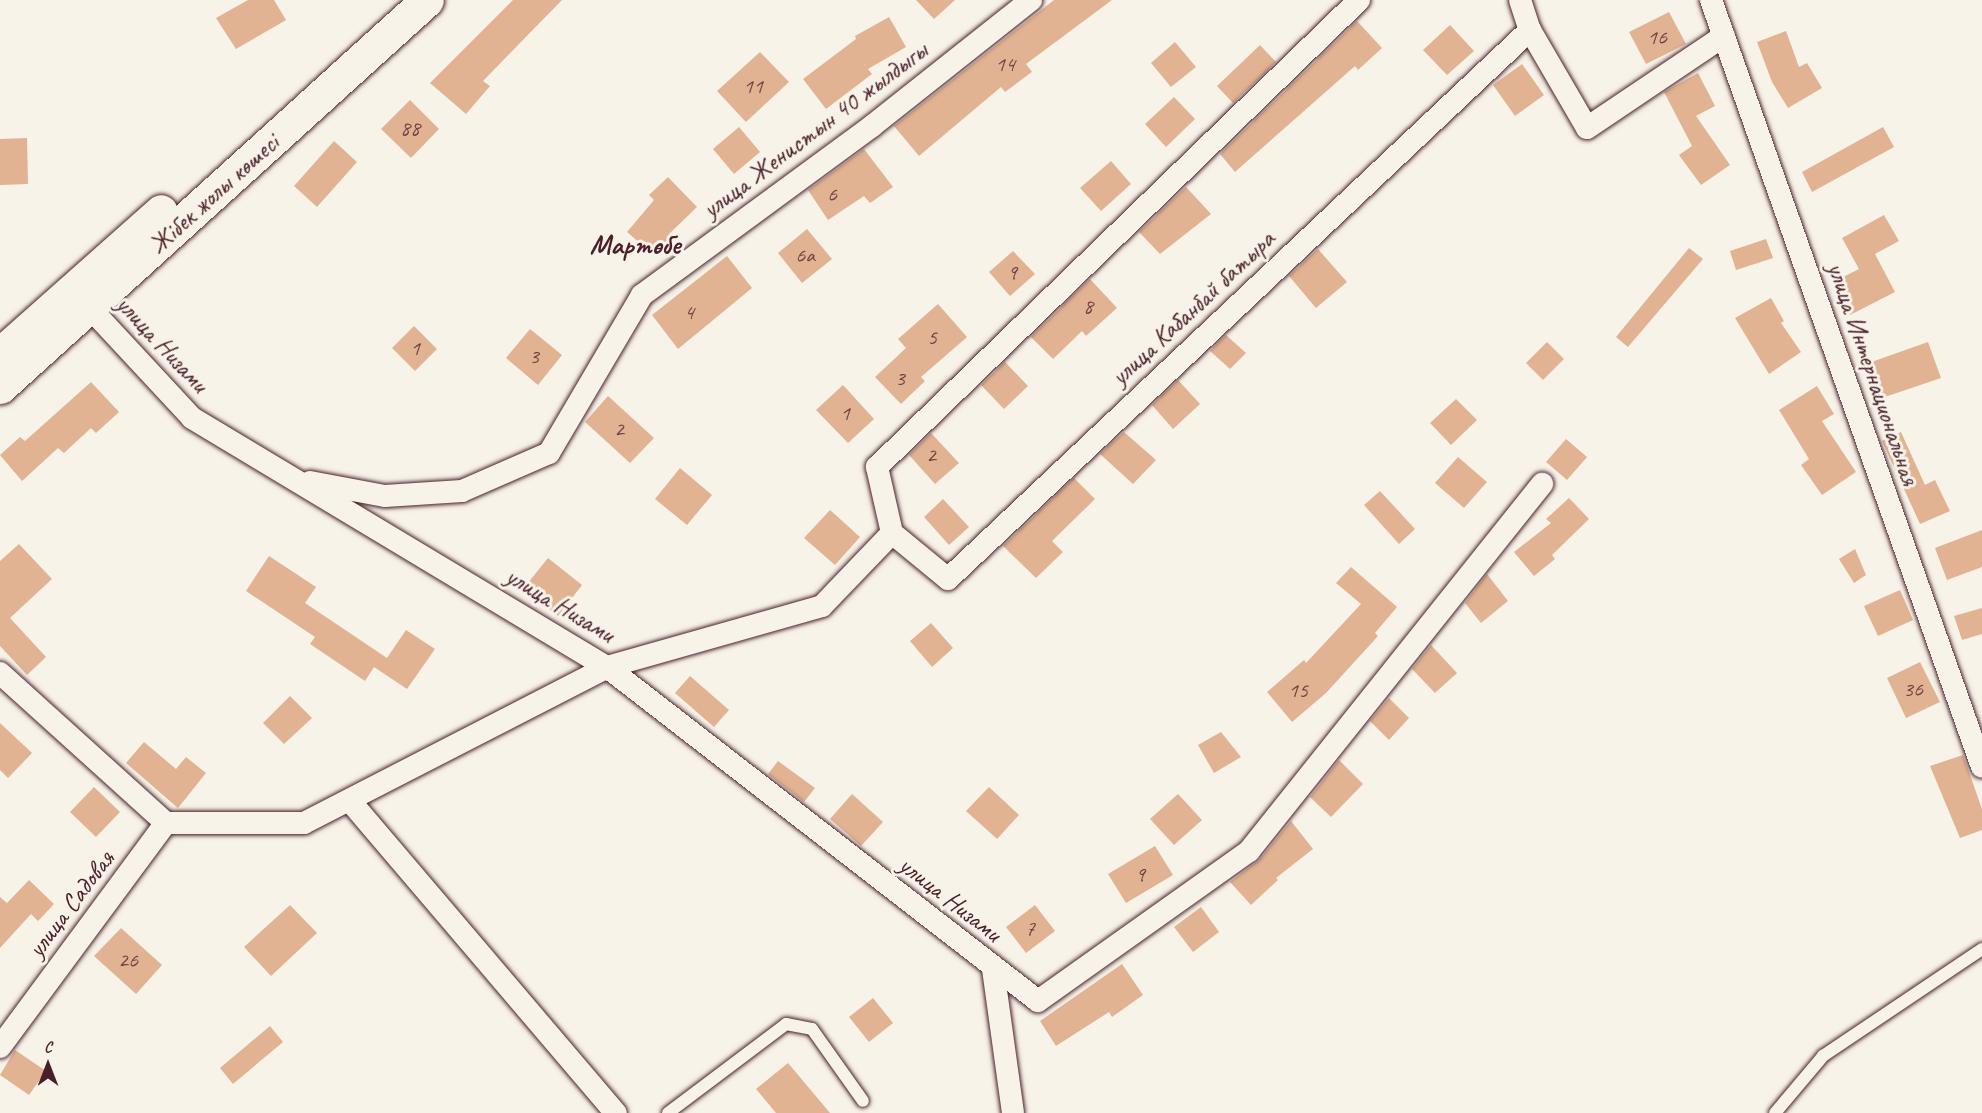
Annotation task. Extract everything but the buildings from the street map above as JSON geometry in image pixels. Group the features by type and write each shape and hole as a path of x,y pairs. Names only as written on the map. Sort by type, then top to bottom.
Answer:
{"main road":[{"name":"Жібек жолы көшесі","path":"0,354 393,0"},
{"name":"Жібек жолы көшесі","path":"0,387 427,0"}],"street":[{"name":"улица Женистын 40 жылдыгы","path":"297,479 385,496 462,491 549,453 642,295 872,126 1030,0"},
{"path":"0,673 166,823 304,823 607,667 822,606 892,532 877,467 1359,0"},
{"path":"1520,0 1530,30 1587,128 1724,36"},
{"name":"улица Интернациональная","path":"1711,0 1982,766"},
{"name":"улица Кабанбай батыра","path":"892,532 948,579 1530,30"},
{"name":"улица Низами","path":"89,307 192,418 607,667 993,969 1038,1001 1249,851 1542,484"},
{"path":"350,801 616,1113"},
{"name":"улица Садовая","path":"0,1047 166,823"},
{"name":"улица Низами","path":"993,969 1013,1113"}],"lane":[{"path":"1775,1113 1823,1056 1982,950"},
{"path":"668,1113 786,1024 812,1029 863,1101"}],"district":[{"name":"Мартөбе","path":"635,245"}]}
